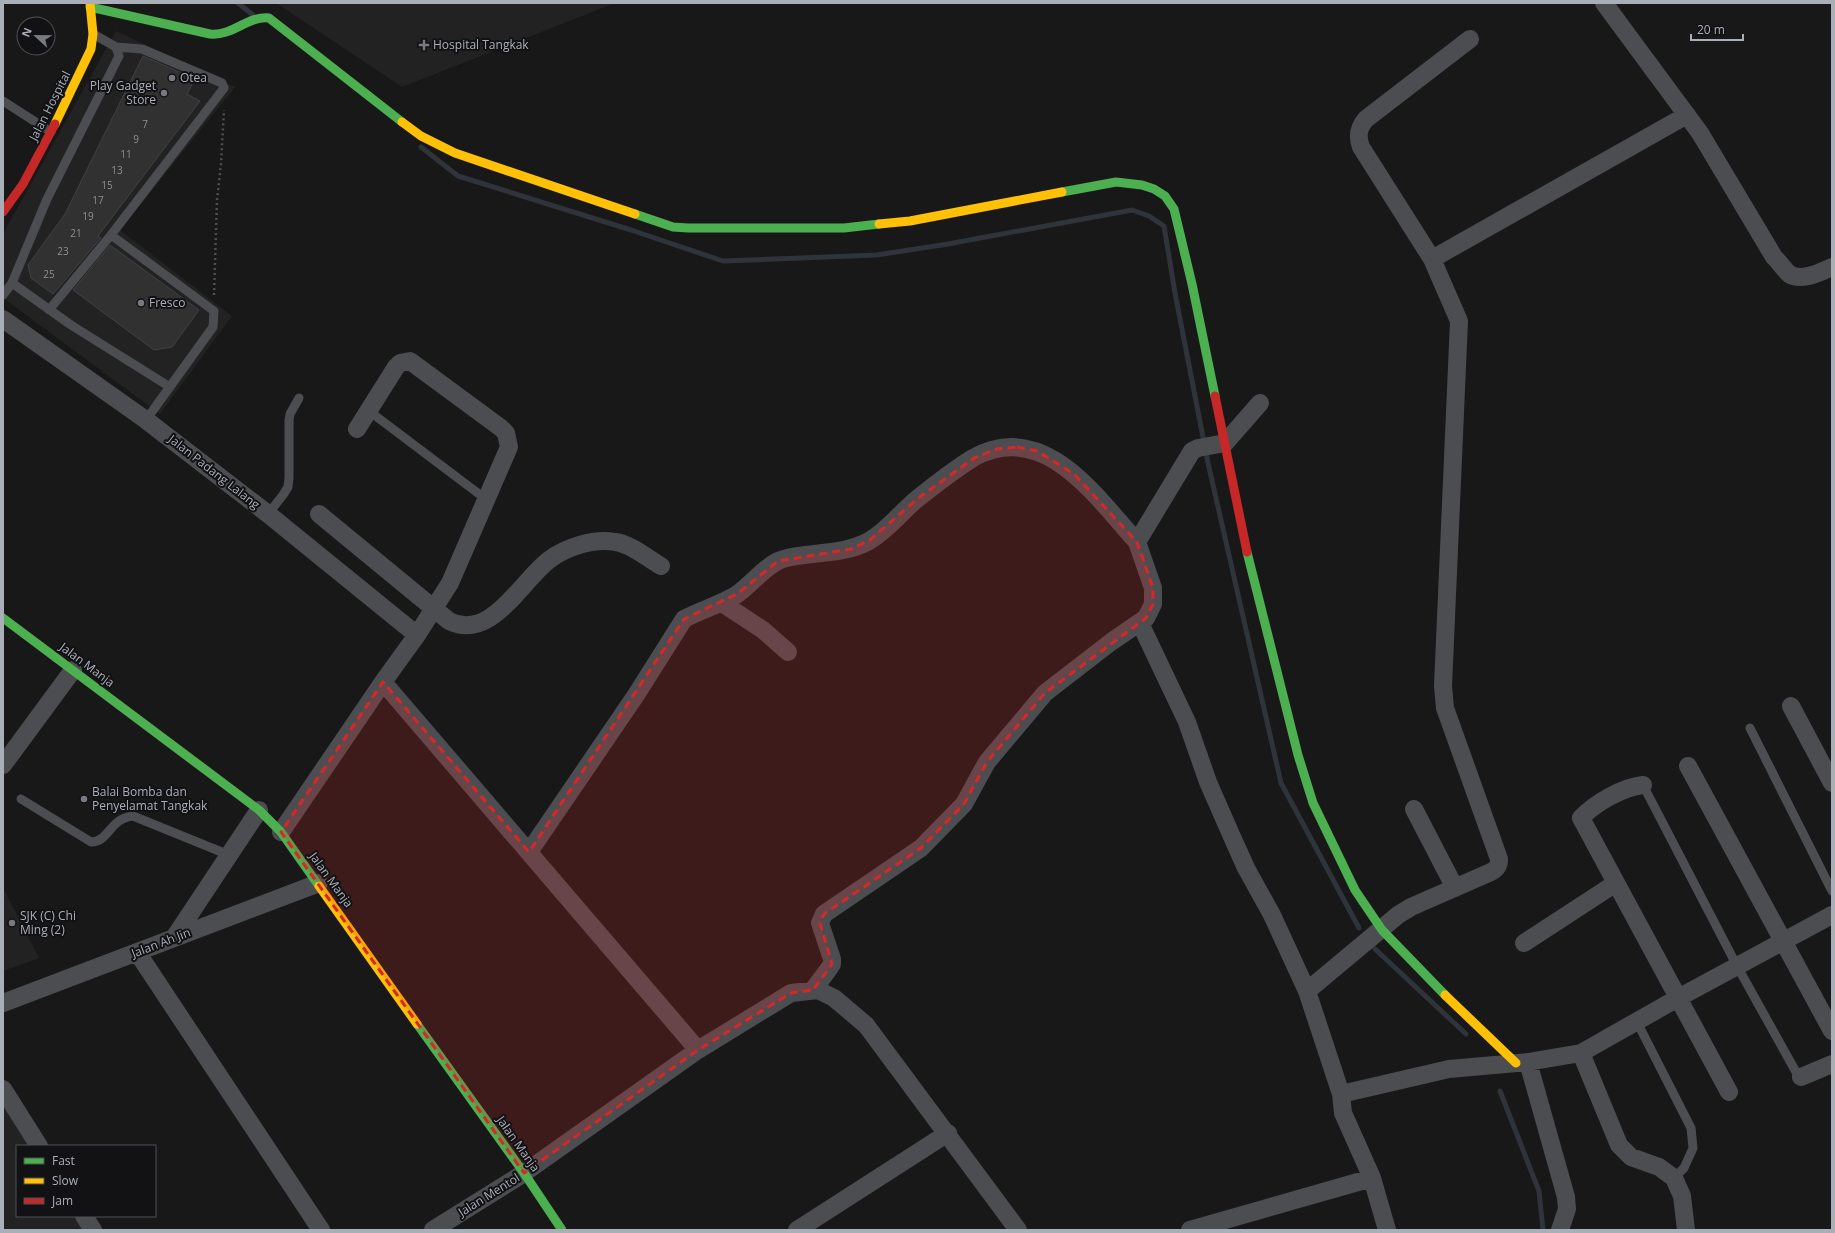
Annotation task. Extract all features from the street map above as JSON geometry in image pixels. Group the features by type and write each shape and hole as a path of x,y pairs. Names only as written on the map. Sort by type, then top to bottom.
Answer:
{"street":[{"path":"1604,3 1700,133 1774,257 1790,274 1814,276 1832,267"},
{"path":"90,5 210,34 221,34 259,17 269,18 391,115 421,136 448,150 542,184 673,227 844,228 910,221 1116,182 1154,188 1165,196 1174,209 1221,443 1252,576 1298,755 1313,803 1355,890 1382,930 1466,1016 1522,1062 1566,1197 1567,1209 1560,1230"},
{"name":"Jalan Hospital","path":"3,212 23,184 51,132 68,100 90,49 93,34 90,5"},
{"path":"1307,991 1382,930 1398,915 1411,907 1496,869 1499,864 1499,859 1445,708 1443,671 1459,321 1432,259 1358,140 1358,132 1366,119 1470,39"},
{"path":"1432,259 1687,115"},
{"name":"Jalan Padang Lalang","path":"3,319 146,420 268,514 417,635"},
{"path":"281,832 383,682 417,635 450,583 510,447 506,433 415,363 405,361 400,363 357,429"},
{"path":"1137,542 1192,451 1198,448 1221,443 1260,403"},
{"path":"529,852 636,695 684,619 697,612 722,603 738,594 778,561 792,557 851,549 870,540 892,523 917,499 974,458 996,450 1016,447 1037,451 1052,458 1074,474 1137,542 1153,588 1153,604 1146,618 1140,623 1111,642 1045,693 987,762 964,804 921,848 824,914 820,923 832,959 832,964 813,990"},
{"path":"319,514 449,621 458,626 467,627 485,621 515,597 549,560 562,552 597,540 616,542 626,545 661,566"},
{"path":"722,603 763,630 788,652"},
{"path":"1140,623 1187,722 1208,782 1246,868 1272,916 1307,991 1341,1094 1343,1113 1372,1178 1387,1230"},
{"name":"Jalan Manja","path":"6,626 73,670 259,810 281,832 524,1173 562,1230"},
{"path":"3,765 73,670"},
{"path":"383,682 698,1050"},
{"path":"1791,706 1832,783"},
{"path":"1688,766 1832,1031"},
{"path":"1643,785 1633,786 1590,808 1580,818 1729,1092"},
{"path":"1414,809 1455,888"},
{"path":"174,938 259,810"},
{"name":"Jalan Ah Jin","path":"3,1003 318,883"},
{"path":"1524,943 1616,883"},
{"path":"1341,1094 1449,1069 1522,1062 1581,1053 1678,998 1832,915"},
{"path":"137,952 321,1230"},
{"path":"813,990 818,990 834,998 866,1025 948,1133 1018,1230"},
{"name":"Jalan Mentol","path":"433,1230 524,1173 698,1050 791,994 813,990"},
{"path":"1581,1053 1619,1145 1632,1157 1660,1167 1674,1178 1682,1196 1686,1230"},
{"path":"1801,1077 1832,1064"},
{"path":"3,1089 38,1145"},
{"path":"797,1230 948,1133"},
{"path":"1190,1230 1372,1178"},
{"path":"85,1217 93,1230"}],"lane":[{"path":"49,310 111,235 224,88 222,83 142,49 116,47 93,34"},
{"path":"3,295 12,283 47,199 119,56 116,47"},
{"path":"3,101 51,132"},
{"path":"111,235 214,311 213,327 146,420"},
{"path":"12,283 71,325 170,387"},
{"path":"268,514 288,487 290,478 289,417 299,398"},
{"path":"369,411 487,500"},
{"path":"1750,728 1832,891"},
{"path":"1643,785 1737,966 1796,1072 1801,1077"},
{"path":"21,799 92,842 101,840 117,821 125,817 133,816 229,855"},
{"path":"1636,1022 1690,1128 1693,1148 1684,1168 1674,1178"}],"path":[{"path":"214,311 217,200 222,164 224,88"}],"highlighted area":[{"path":"1017,447 1037,451 1074,474 1137,542 1153,588 1153,604 1146,618 1045,693 987,762 964,804 921,848 824,914 820,923 832,964 813,990 791,993 698,1050 524,1173 281,832 383,682 529,852 684,619 737,594 778,561 851,549 870,540 917,499 974,458 997,449"}],"shaded area":[{"name":"Hospital Tangkak","path":"276,3 615,3 402,87"},
{"path":"116,31 235,87 120,230 232,316 160,414 3,298 3,234"},
{"name":"SJK (C) Chi Ming (2)","path":"3,888 39,958 3,971"},
{"path":"3,1101 31,1145 16,1145 16,1217 77,1217 85,1230 3,1230"}],"building":[{"path":"143,56 195,79 187,94 200,101 98,236 101,238 53,294 31,278 28,265 65,214"},
{"path":"110,245 199,310 172,347 154,350 73,290"}],"waterway":[{"path":"238,3 253,15"},
{"path":"421,147 458,176 631,230 723,261 877,255 948,244 1132,210 1149,216 1164,226 1175,293 1208,463 1281,783 1359,928"},
{"path":"1375,949 1466,1034"},
{"path":"1500,1091 1539,1191 1543,1230"}],"traffic: fast":[{"path":"90,7 210,34 226,32 253,20 269,18 402,122"},
{"path":"1062,192 1116,182 1142,185 1154,189 1165,196 1174,209 1192,284 1215,396"},
{"path":"635,214 673,227 688,228 844,228 879,224"},
{"path":"1247,552 1298,755 1313,803 1355,890 1382,930 1445,995"},
{"path":"3,618 259,810 281,832 319,886"},
{"path":"417,1024 524,1173 562,1230"}],"traffic: slow":[{"path":"55,124 91,49 93,34 90,3"},
{"path":"402,122 421,136 455,153 635,214"},
{"path":"879,224 910,221 1062,192"},
{"path":"319,886 417,1024"},
{"path":"1445,995 1516,1063"}],"traffic: jam":[{"path":"3,212 23,184 55,124"},
{"path":"1215,396 1247,552"}],"place":[{"name":"Hospital Tangkak","path":"424,45"},
{"name":"Otea","path":"172,78"},
{"name":"Play Gadget Store","path":"164,93"},
{"name":"Fresco","path":"141,303"},
{"name":"Balai Bomba dan Penyelamat Tangkak","path":"84,799"},
{"name":"SJK (C) Chi Ming (2)","path":"12,923"}]}
